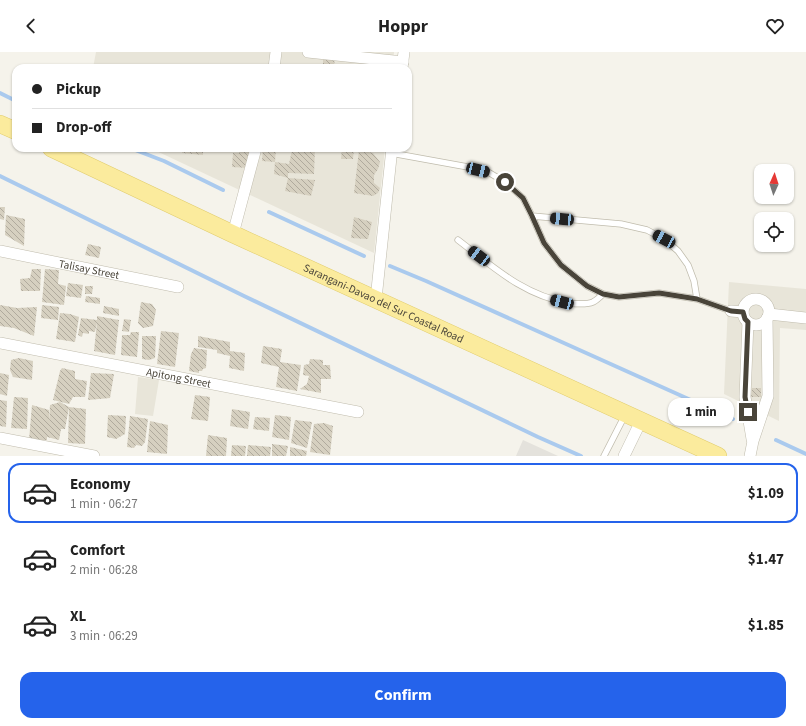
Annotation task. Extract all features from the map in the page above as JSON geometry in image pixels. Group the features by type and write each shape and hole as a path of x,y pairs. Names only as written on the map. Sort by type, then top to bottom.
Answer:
{"main road":[{"path":"0,124 12,129"},
{"name":"Sarangani-Davao del Sur Coastal Road","path":"59,152 233,234 718,456"}],"street":[{"path":"274,64 276,52"},
{"path":"308,52 403,61"},
{"path":"233,234 255,152"},
{"path":"376,299 392,152"},
{"name":"Talisay Street","path":"0,252 178,287"},
{"path":"750,456 753,441 768,396 768,316 768,306 759,300 753,300 744,306 743,312 745,319 753,325 764,323 768,316"},
{"path":"731,311 743,312"},
{"path":"768,316 806,318"},
{"path":"748,322 745,397 753,441"},
{"name":"Apitong Street","path":"0,343 358,412"},
{"path":"624,456 641,421"},
{"path":"0,438 94,456"}],"lane":[{"path":"401,152 488,172 505,182 523,198 544,243 561,265 587,286 603,294 619,297 659,293 697,299 731,311"},
{"path":"532,216 621,224 647,230 664,239 682,256 688,265 694,281 697,299"},
{"path":"458,240 511,280 541,296 562,302 588,304 595,301 603,294"},
{"path":"604,456 625,414"}],"shaded area":[{"path":"96,52 394,52 393,64 94,64"},
{"path":"159,152 385,152 374,253"},
{"path":"729,282 806,289 806,330 780,328 779,421 724,394"},
{"path":"138,377 159,380 153,416 135,414"},
{"path":"523,440 558,456 516,456"}],"building":[{"path":"323,57 335,57 334,64 323,64"},
{"path":"203,152 203,155 182,153"},
{"path":"250,152 249,168 232,167 233,153"},
{"path":"263,152 276,152 275,162 262,161"},
{"path":"292,152 315,152 314,174 288,173 288,178 274,174 275,162 289,164"},
{"path":"342,152 354,152 353,159 341,159"},
{"path":"359,152 373,153 380,162 374,175 374,183 380,188 378,193 373,196 354,193"},
{"path":"288,178 315,180 311,196 285,191"},
{"path":"0,207 5,207 4,220 0,219"},
{"path":"6,215 25,219 24,246 5,235"},
{"path":"354,217 372,222 368,239 351,238"},
{"path":"88,244 101,247 99,258 85,255"},
{"path":"32,269 41,269 40,291 21,291 20,279 30,278"},
{"path":"45,269 59,270 58,284 66,286 64,305 42,302"},
{"path":"68,283 83,285 81,298 66,296"},
{"path":"85,286 93,286 92,294 85,294"},
{"path":"86,296 100,298 100,304 85,302"},
{"path":"141,302 152,304 156,310 153,326 143,328 138,323"},
{"path":"0,305 17,308 37,307 34,336 14,328 0,326"},
{"path":"42,305 59,307 58,320 41,318"},
{"path":"104,306 119,309 119,316 103,313"},
{"path":"60,313 79,317 75,342 56,339"},
{"path":"97,316 119,320 115,355 94,351 97,322 95,332 89,331 89,334 83,333 82,337 78,335 81,318 97,320"},
{"path":"124,319 131,320 129,332 122,331"},
{"path":"161,331 179,333 175,367 157,364"},
{"path":"131,332 139,332 137,357 121,355 122,335 130,335"},
{"path":"142,336 156,336 155,358 149,360 142,359"},
{"path":"198,336 230,342 230,351 245,353 244,371 229,368 230,356 217,353 217,350 198,347"},
{"path":"263,346 282,349 280,362 301,365 297,391 276,387 279,367 261,363"},
{"path":"194,348 207,350 206,368 199,371 199,373 189,371 191,354"},
{"path":"19,358 33,361 32,380 13,377 10,370 11,360"},
{"path":"310,359 323,360 323,365 330,365 331,379 321,379 321,393 300,389 307,384 309,376 303,375 304,365 309,364"},
{"path":"62,368 75,371 75,379 87,381 85,397 73,397 69,404 53,400"},
{"path":"0,373 9,375 7,396 0,394"},
{"path":"91,373 114,374 110,398 88,400"},
{"path":"752,388 761,388 761,397 751,397"},
{"path":"195,395 210,397 208,421 191,419"},
{"path":"14,397 28,398 27,429 11,428"},
{"path":"0,400 7,401 6,427 0,426"},
{"path":"60,402 69,407 65,429 61,429 59,440 47,437 47,440 29,440 32,405 49,410 49,421 50,405"},
{"path":"69,407 86,409 85,444 68,443"},
{"path":"232,409 250,412 248,429 230,426"},
{"path":"108,415 126,416 125,434 116,439 107,437"},
{"path":"275,415 291,417 289,440 272,437"},
{"path":"130,416 148,419 145,442 142,446 136,445 134,448 127,447"},
{"path":"255,417 270,418 269,431 253,429"},
{"path":"295,420 312,422 307,448 291,443"},
{"path":"150,421 168,425 167,454 147,452"},
{"path":"324,423 333,426 330,455 310,452 314,424"},
{"path":"208,435 227,438 226,456 206,456"},
{"path":"272,444 288,446 286,456 272,456"},
{"path":"232,445 246,446 245,456 231,456"},
{"path":"248,445 271,447 270,456 247,456"},
{"path":"290,447 307,451 306,456 290,456"}],"waterway":[{"path":"0,93 12,99"},
{"path":"140,152 164,161 223,190"},
{"path":"0,176 244,296 538,437 581,456"},
{"path":"269,212 364,256"},
{"path":"390,266 733,419"},
{"path":"776,440 806,454"}],"route":[{"path":"505,182 523,198 544,243 561,265 587,286 603,294 619,297 659,293 697,299 731,311 743,312 744,317 748,322 745,397 748,412"}]}
